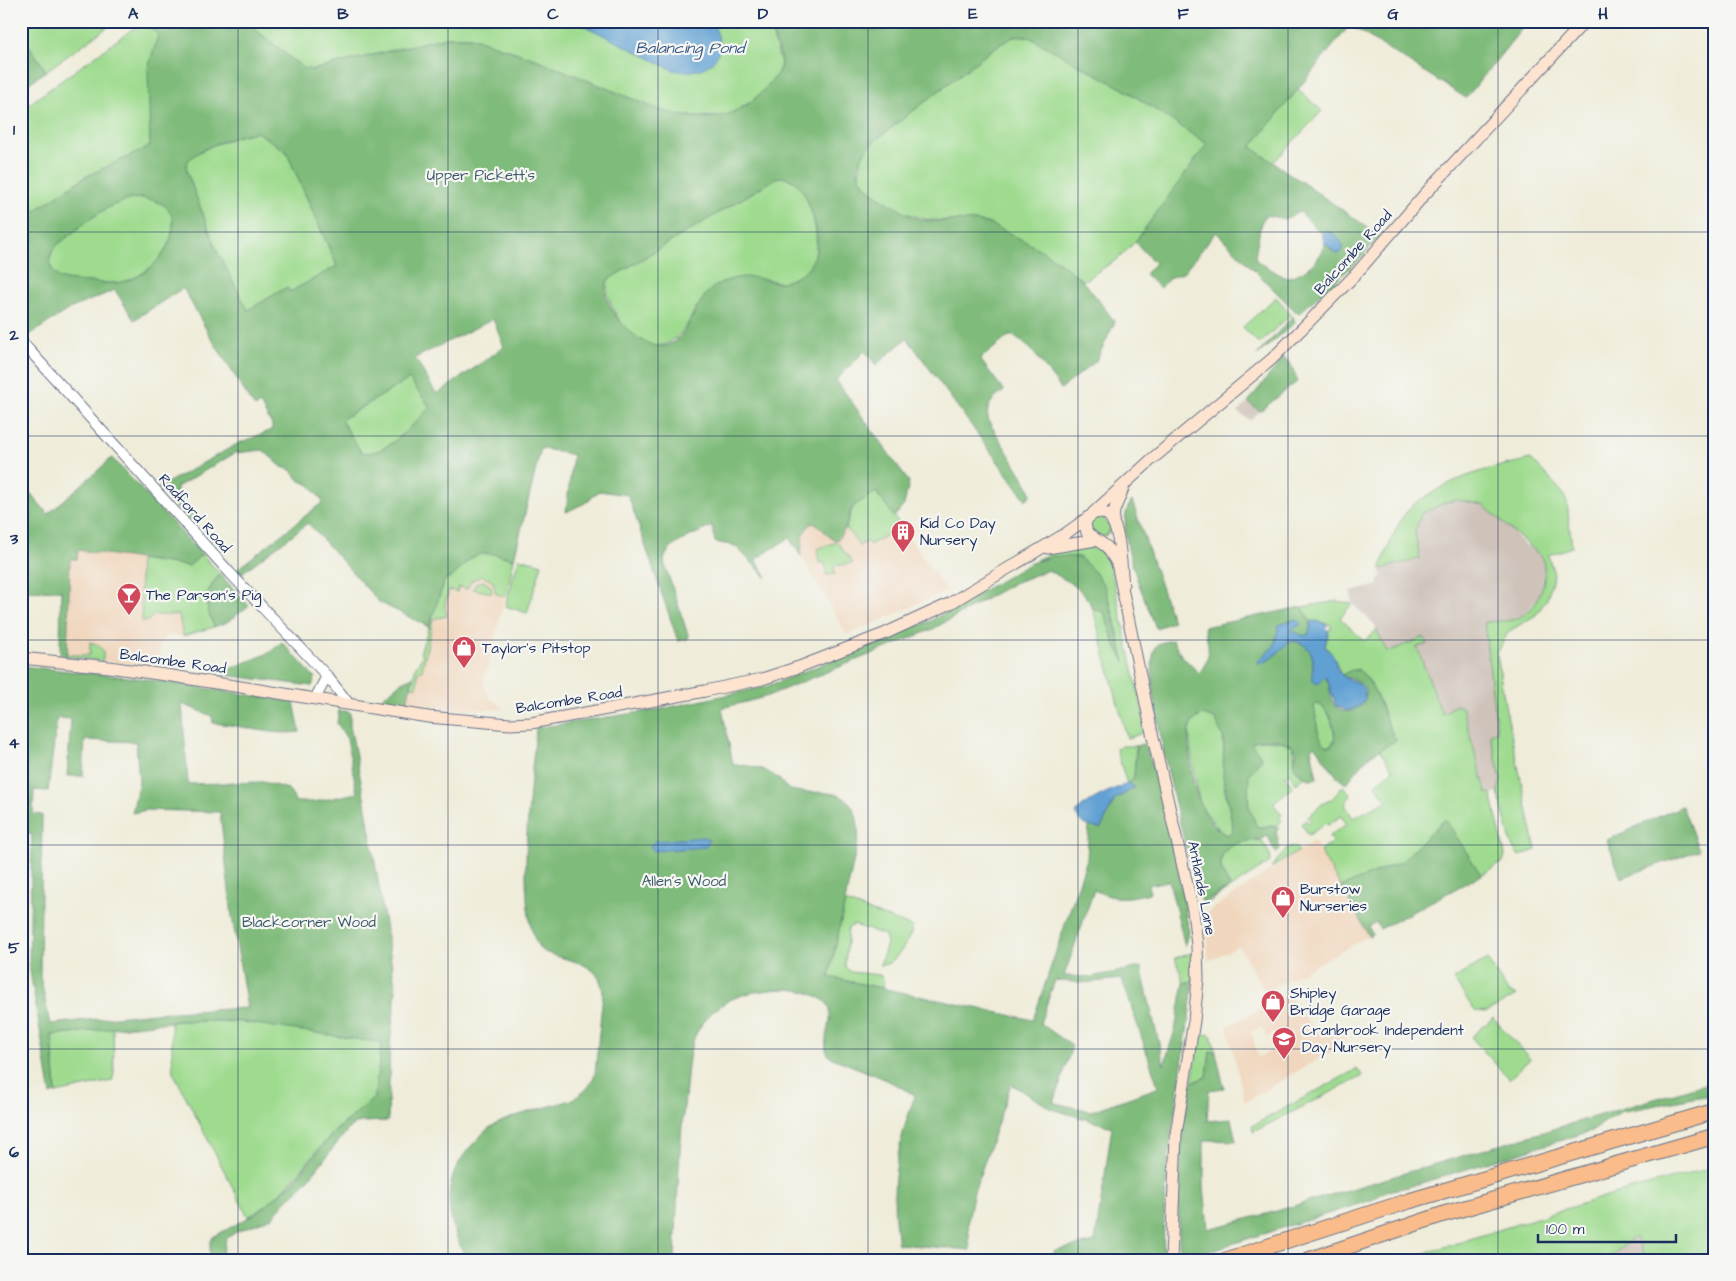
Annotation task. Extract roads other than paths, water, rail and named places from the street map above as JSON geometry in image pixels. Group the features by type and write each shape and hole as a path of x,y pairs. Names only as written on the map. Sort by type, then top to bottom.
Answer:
{"highway":[{"path":"1226,1260 1409,1201 1715,1111"},
{"path":"1308,1260 1444,1214 1715,1136"}],"main road":[{"name":"Balcombe Road","path":"21,658 109,667 316,697 428,717 517,724 603,711 762,679 824,658 920,618 968,593 1090,515 1272,359 1355,275 1424,195 1585,21"},
{"name":"Balcombe Road","path":"1113,524 1114,511 1125,484"},
{"path":"1106,513 1111,518 1113,524 1109,537 1096,540 1086,531 1085,524 1090,515 1106,513"},
{"name":"Antlands Lane","path":"1113,524 1119,547 1123,586 1152,733 1193,910 1197,945 1198,988 1176,1134 1171,1260"},
{"name":"Balcombe Road","path":"1034,551 1086,540 1096,540"},
{"name":"Antlands Lane","path":"1096,540 1112,553 1123,586"}],"street":[{"name":"Radford Road","path":"21,341 230,573 327,676 349,704"},
{"path":"316,697 327,676"}],"water":[{"name":"Balancing Pond","path":"575,21 711,21 717,33 718,53 706,67 686,71 673,70"},
{"path":"1325,231 1334,234 1339,239 1343,247 1341,253 1335,253 1325,243 1322,235"},
{"path":"1297,619 1301,624 1291,630 1304,636 1309,634 1312,621 1327,625 1326,630 1329,630 1325,646 1333,655 1340,673 1362,687 1365,699 1360,706 1348,711 1336,706 1327,679 1324,677 1318,684 1314,682 1312,654 1309,649 1300,643 1295,641 1289,642 1272,658 1259,664 1258,661 1274,646 1279,625"},
{"path":"1127,784 1132,785 1134,788 1115,799 1101,828 1089,826 1079,820 1076,813 1085,804"},
{"path":"704,837 709,840 706,847 654,851 650,846 655,841"}],"place":[{"name":"Kid Co Day Nursery","path":"903,553"},
{"name":"The Parson's Pig","path":"129,616"},
{"name":"Taylor's Pitstop","path":"464,669"},
{"name":"Burstow Nurseries","path":"1283,919"},
{"name":"Shipley Bridge Garage","path":"1273,1023"},
{"name":"Cranbrook Independent Day Nursery","path":"1284,1060"}],"park label":[{"name":"Upper Pickett's","path":"481,175"},
{"name":"Allen's Wood","path":"684,881"},
{"name":"Blackcorner Wood","path":"309,922"}]}
